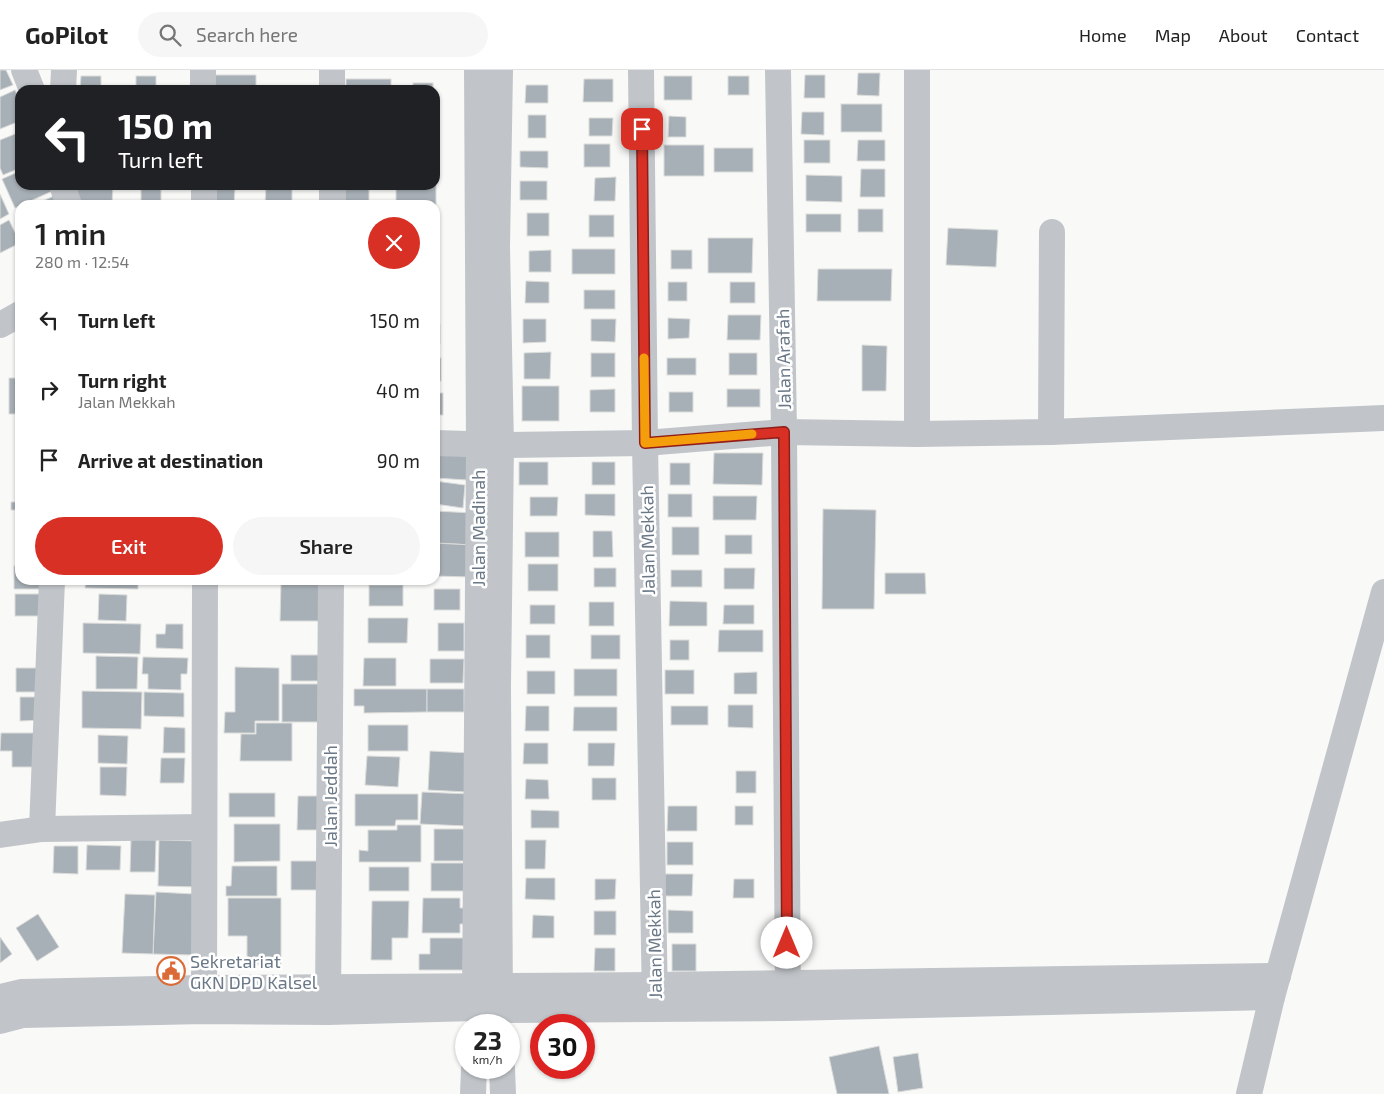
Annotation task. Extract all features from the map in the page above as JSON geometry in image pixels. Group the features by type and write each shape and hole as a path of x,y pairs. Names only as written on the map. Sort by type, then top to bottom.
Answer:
{"street":[{"path":"24,70 30,85"},
{"path":"64,70 64,85"},
{"path":"203,70 204,85"},
{"path":"332,70 332,85"},
{"name":"Jalan Madinah","path":"477,70 490,445"},
{"name":"Jalan Madinah","path":"488,1006 490,445 497,247 500,70"},
{"name":"Jalan Mekkah","path":"641,70 645,443 655,997"},
{"name":"Jalan Arafah","path":"778,70 784,432 788,1008"},
{"path":"916,70 917,434"},
{"path":"1052,232 1052,432"},
{"path":"0,325 15,317"},
{"path":"440,443 490,445 645,443 784,432 917,434 1052,432 1384,418"},
{"path":"42,829 52,585"},
{"path":"204,1000 205,585"},
{"name":"Jalan Jeddah","path":"328,1000 331,585"},
{"path":"1248,1094 1275,986 1384,592"},
{"path":"0,835 42,829 204,827"},
{"path":"0,997 22,992 204,1000 328,1000 488,1006 655,997 787,982 1275,986"},
{"path":"655,997 788,1008 1275,986"},
{"path":"0,1021 23,1015 204,1000"},
{"path":"473,1094 474,1079"},
{"path":"502,1079 502,1094"}],"building":[{"path":"0,70 6,70 13,85 0,90"},
{"path":"858,73 880,73 879,96 857,95"},
{"path":"215,75 256,75 256,85 214,85"},
{"path":"805,75 825,75 825,98 804,98"},
{"path":"81,76 101,76 101,85 80,85"},
{"path":"136,76 156,76 156,85 136,85"},
{"path":"664,76 692,76 692,100 664,100"},
{"path":"728,76 749,76 749,95 728,95"},
{"path":"346,79 391,79 391,85 346,85"},
{"path":"584,79 613,79 613,102 583,102"},
{"path":"413,83 433,83 433,85 413,85"},
{"path":"526,85 548,85 548,103 525,103"},
{"path":"15,90 15,123 0,129 0,97"},
{"path":"841,104 882,104 882,132 841,132"},
{"path":"802,112 824,112 824,135 801,134"},
{"path":"528,115 546,115 546,138 528,138"},
{"path":"669,116 686,117 686,137 668,137"},
{"path":"589,118 613,118 612,136 589,136"},
{"path":"15,134 15,170 3,175 0,168 0,140"},
{"path":"804,140 830,140 830,163 804,163"},
{"path":"858,140 885,140 885,161 857,161"},
{"path":"584,144 610,144 610,167 584,167"},
{"path":"664,145 704,145 704,176 664,176"},
{"path":"714,148 753,148 753,172 714,172"},
{"path":"520,151 548,151 548,168 520,167"},
{"path":"861,169 885,169 885,197 860,197"},
{"path":"15,173 15,190 55,190 33,200 15,200 15,208 2,179"},
{"path":"806,175 842,176 842,202 806,201"},
{"path":"616,177 615,201 594,201 595,178"},
{"path":"520,181 547,181 547,200 520,200"},
{"path":"73,190 113,190 112,200 73,200"},
{"path":"141,190 161,190 161,200 141,200"},
{"path":"206,190 235,190 234,200 206,200"},
{"path":"266,190 292,190 292,200 265,200"},
{"path":"345,190 369,190 369,200 345,200"},
{"path":"396,190 436,190 436,200 396,200"},
{"path":"0,194 9,214 0,219"},
{"path":"56,195 58,200 45,200"},
{"path":"858,209 883,209 883,232 858,232"},
{"path":"527,213 549,213 549,236 527,236"},
{"path":"806,214 841,214 841,232 806,232"},
{"path":"589,215 614,215 614,237 589,237"},
{"path":"9,220 15,233 15,246 0,253 0,225"},
{"path":"948,228 998,230 996,267 946,265"},
{"path":"708,238 753,238 752,273 708,273"},
{"path":"572,249 615,249 615,274 572,274"},
{"path":"551,250 551,272 529,272 529,251"},
{"path":"671,250 692,250 692,269 671,269"},
{"path":"818,269 892,269 891,301 817,301"},
{"path":"526,281 549,282 549,303 525,303"},
{"path":"668,282 687,282 687,301 668,301"},
{"path":"730,282 755,282 755,303 730,303"},
{"path":"584,290 615,290 615,309 584,309"},
{"path":"728,315 761,315 760,340 727,340"},
{"path":"668,318 690,319 689,338 668,339"},
{"path":"523,319 546,319 546,342 523,343"},
{"path":"591,319 616,319 615,342 591,341"},
{"path":"862,345 887,346 886,391 862,391"},
{"path":"551,352 550,379 524,379 524,353"},
{"path":"591,353 615,353 615,377 591,377"},
{"path":"729,353 757,353 757,375 729,375"},
{"path":"440,358 441,358 440,381"},
{"path":"667,358 696,358 696,375 667,375"},
{"path":"9,378 15,378 15,414 9,414"},
{"path":"522,386 559,386 559,421 522,421"},
{"path":"615,389 615,412 590,412 590,390"},
{"path":"727,389 760,389 760,407 727,407"},
{"path":"669,392 693,392 693,412 669,412"},
{"path":"440,393 443,393 443,415 440,415"},
{"path":"440,446 469,447 467,480 440,478"},
{"path":"714,453 763,453 762,485 713,484"},
{"path":"519,462 548,462 548,485 519,485"},
{"path":"592,462 615,462 615,485 592,485"},
{"path":"670,463 690,463 690,485 670,485"},
{"path":"440,482 465,485 463,508 440,505"},
{"path":"585,494 615,494 615,516 585,515"},
{"path":"668,494 692,494 692,517 668,517"},
{"path":"713,496 757,496 756,520 713,520"},
{"path":"530,497 558,497 557,516 530,516"},
{"path":"11,502 15,502 15,510 11,510"},
{"path":"823,509 876,510 874,609 822,609"},
{"path":"440,511 473,513 472,545 440,543"},
{"path":"672,527 699,527 699,555 672,555"},
{"path":"593,531 612,531 613,557 593,557"},
{"path":"525,532 559,532 559,557 525,557"},
{"path":"725,535 752,535 752,554 725,554"},
{"path":"440,543 472,545 470,577 440,576"},
{"path":"528,564 558,564 558,591 528,591"},
{"path":"14,566 15,585 41,585 41,589 14,589"},
{"path":"594,568 616,568 616,587 594,587"},
{"path":"724,568 755,568 754,589 724,589"},
{"path":"671,570 702,570 702,587 671,587"},
{"path":"885,573 925,573 926,594 885,594"},
{"path":"85,585 138,585 138,589 85,588"},
{"path":"281,585 323,585 322,621 280,621"},
{"path":"369,585 403,585 403,606 369,606"},
{"path":"434,589 460,589 460,610 434,610"},
{"path":"15,594 40,594 40,616 15,616"},
{"path":"99,594 127,595 126,621 98,620"},
{"path":"670,601 707,602 707,626 669,626"},
{"path":"589,602 614,602 614,626 589,626"},
{"path":"530,605 555,605 555,624 530,624"},
{"path":"724,605 754,605 754,624 723,624"},
{"path":"368,618 408,618 407,643 368,643"},
{"path":"83,623 141,624 140,654 83,653"},
{"path":"438,623 464,623 464,651 438,651"},
{"path":"166,624 183,624 183,649 156,648 156,634 165,634"},
{"path":"719,630 763,630 763,652 718,652"},
{"path":"526,635 550,635 550,658 526,658"},
{"path":"591,635 620,635 620,659 591,659"},
{"path":"670,640 689,640 689,660 670,660"},
{"path":"291,655 324,655 324,681 291,681"},
{"path":"96,656 138,657 137,689 96,689"},
{"path":"143,657 188,658 187,674 181,674 181,690 148,689 148,674 142,674"},
{"path":"364,658 396,658 396,686 363,686"},
{"path":"430,659 464,659 463,683 430,683"},
{"path":"235,667 279,668 279,721 255,721 255,733 224,733 225,712 235,712"},
{"path":"16,668 40,668 45,692 16,692"},
{"path":"574,669 617,669 617,696 574,696"},
{"path":"665,670 694,670 694,694 665,694"},
{"path":"527,671 555,671 555,694 527,694"},
{"path":"757,672 757,694 734,694 734,673"},
{"path":"282,684 325,684 325,722 282,722"},
{"path":"354,689 427,689 427,712 364,713 364,706 354,706"},
{"path":"427,689 464,689 464,712 427,712"},
{"path":"82,691 142,692 141,729 82,728"},
{"path":"144,692 184,693 184,717 144,716"},
{"path":"20,697 43,697 43,720 20,721"},
{"path":"728,705 753,705 753,728 728,727"},
{"path":"526,706 549,706 549,731 525,731"},
{"path":"671,706 708,706 708,725 671,725"},
{"path":"574,707 617,707 617,731 573,731"},
{"path":"256,723 292,723 292,761 240,761 241,734 256,734"},
{"path":"368,725 408,725 408,751 368,751"},
{"path":"164,727 185,728 185,753 163,753"},
{"path":"1,733 40,733 40,767 12,767 12,751 0,751"},
{"path":"98,735 128,736 127,764 98,763"},
{"path":"524,743 548,743 548,764 523,764"},
{"path":"588,743 615,743 614,766 588,766"},
{"path":"430,751 470,753 467,792 428,790"},
{"path":"367,756 400,757 398,787 365,785"},
{"path":"161,758 185,758 184,783 160,783"},
{"path":"100,767 127,767 126,796 100,795"},
{"path":"736,771 756,771 756,793 736,793"},
{"path":"592,778 616,778 616,800 592,800"},
{"path":"526,779 548,780 549,799 525,799"},
{"path":"422,792 469,794 467,826 420,824"},
{"path":"229,793 275,793 275,817 229,817"},
{"path":"355,794 418,794 418,820 396,820 395,826 355,826"},
{"path":"298,796 325,796 325,830 297,830"},
{"path":"668,806 697,806 697,831 667,831"},
{"path":"735,806 753,806 753,825 735,825"},
{"path":"531,810 559,811 559,828 531,828"},
{"path":"234,824 280,824 280,861 234,862"},
{"path":"397,825 421,825 421,862 359,862 359,850 368,851 368,830 397,830"},
{"path":"434,829 469,829 469,861 434,861"},
{"path":"131,839 156,840 155,872 130,872"},
{"path":"159,840 199,841 198,887 158,886"},
{"path":"525,840 546,840 545,869 525,869"},
{"path":"667,842 693,842 693,865 667,865"},
{"path":"87,845 121,846 120,870 86,870"},
{"path":"54,846 78,846 78,874 53,873"},
{"path":"291,861 319,861 318,890 291,890"},
{"path":"431,863 471,863 471,891 431,891"},
{"path":"232,866 277,866 277,896 226,896 226,886 231,886"},
{"path":"369,867 409,867 409,891 369,891"},
{"path":"665,874 693,874 692,896 664,896"},
{"path":"526,878 555,878 555,900 525,899"},
{"path":"595,879 616,879 615,899 595,900"},
{"path":"734,879 754,879 754,898 733,898"},
{"path":"156,892 194,894 192,955 153,954"},
{"path":"125,894 155,895 153,954 122,953"},
{"path":"228,898 281,898 281,965 247,965 247,936 228,936"},
{"path":"423,898 460,898 460,908 471,908 470,924 460,924 460,933 422,933"},
{"path":"372,901 409,901 408,938 392,938 392,960 371,960"},
{"path":"668,910 693,911 693,933 668,933"},
{"path":"594,911 616,911 616,935 594,935"},
{"path":"38,914 59,947 37,961 16,928"},
{"path":"533,915 554,916 554,938 532,938"},
{"path":"0,937 12,954 0,963"},
{"path":"430,938 472,938 472,970 419,970 419,954 430,954"},
{"path":"672,944 696,944 696,971 672,971"},
{"path":"595,948 615,948 615,971 594,971"},
{"path":"879,1046 889,1094 837,1094 829,1057"},
{"path":"918,1053 923,1088 898,1092 893,1057"}],"slow traffic":[{"path":"644,358 645,443 752,434"}],"place":[{"name":"Sekretariat GKN DPD Kalsel","path":"171,971"}],"route":[{"path":"642,129 645,443 784,432 787,943"}]}
